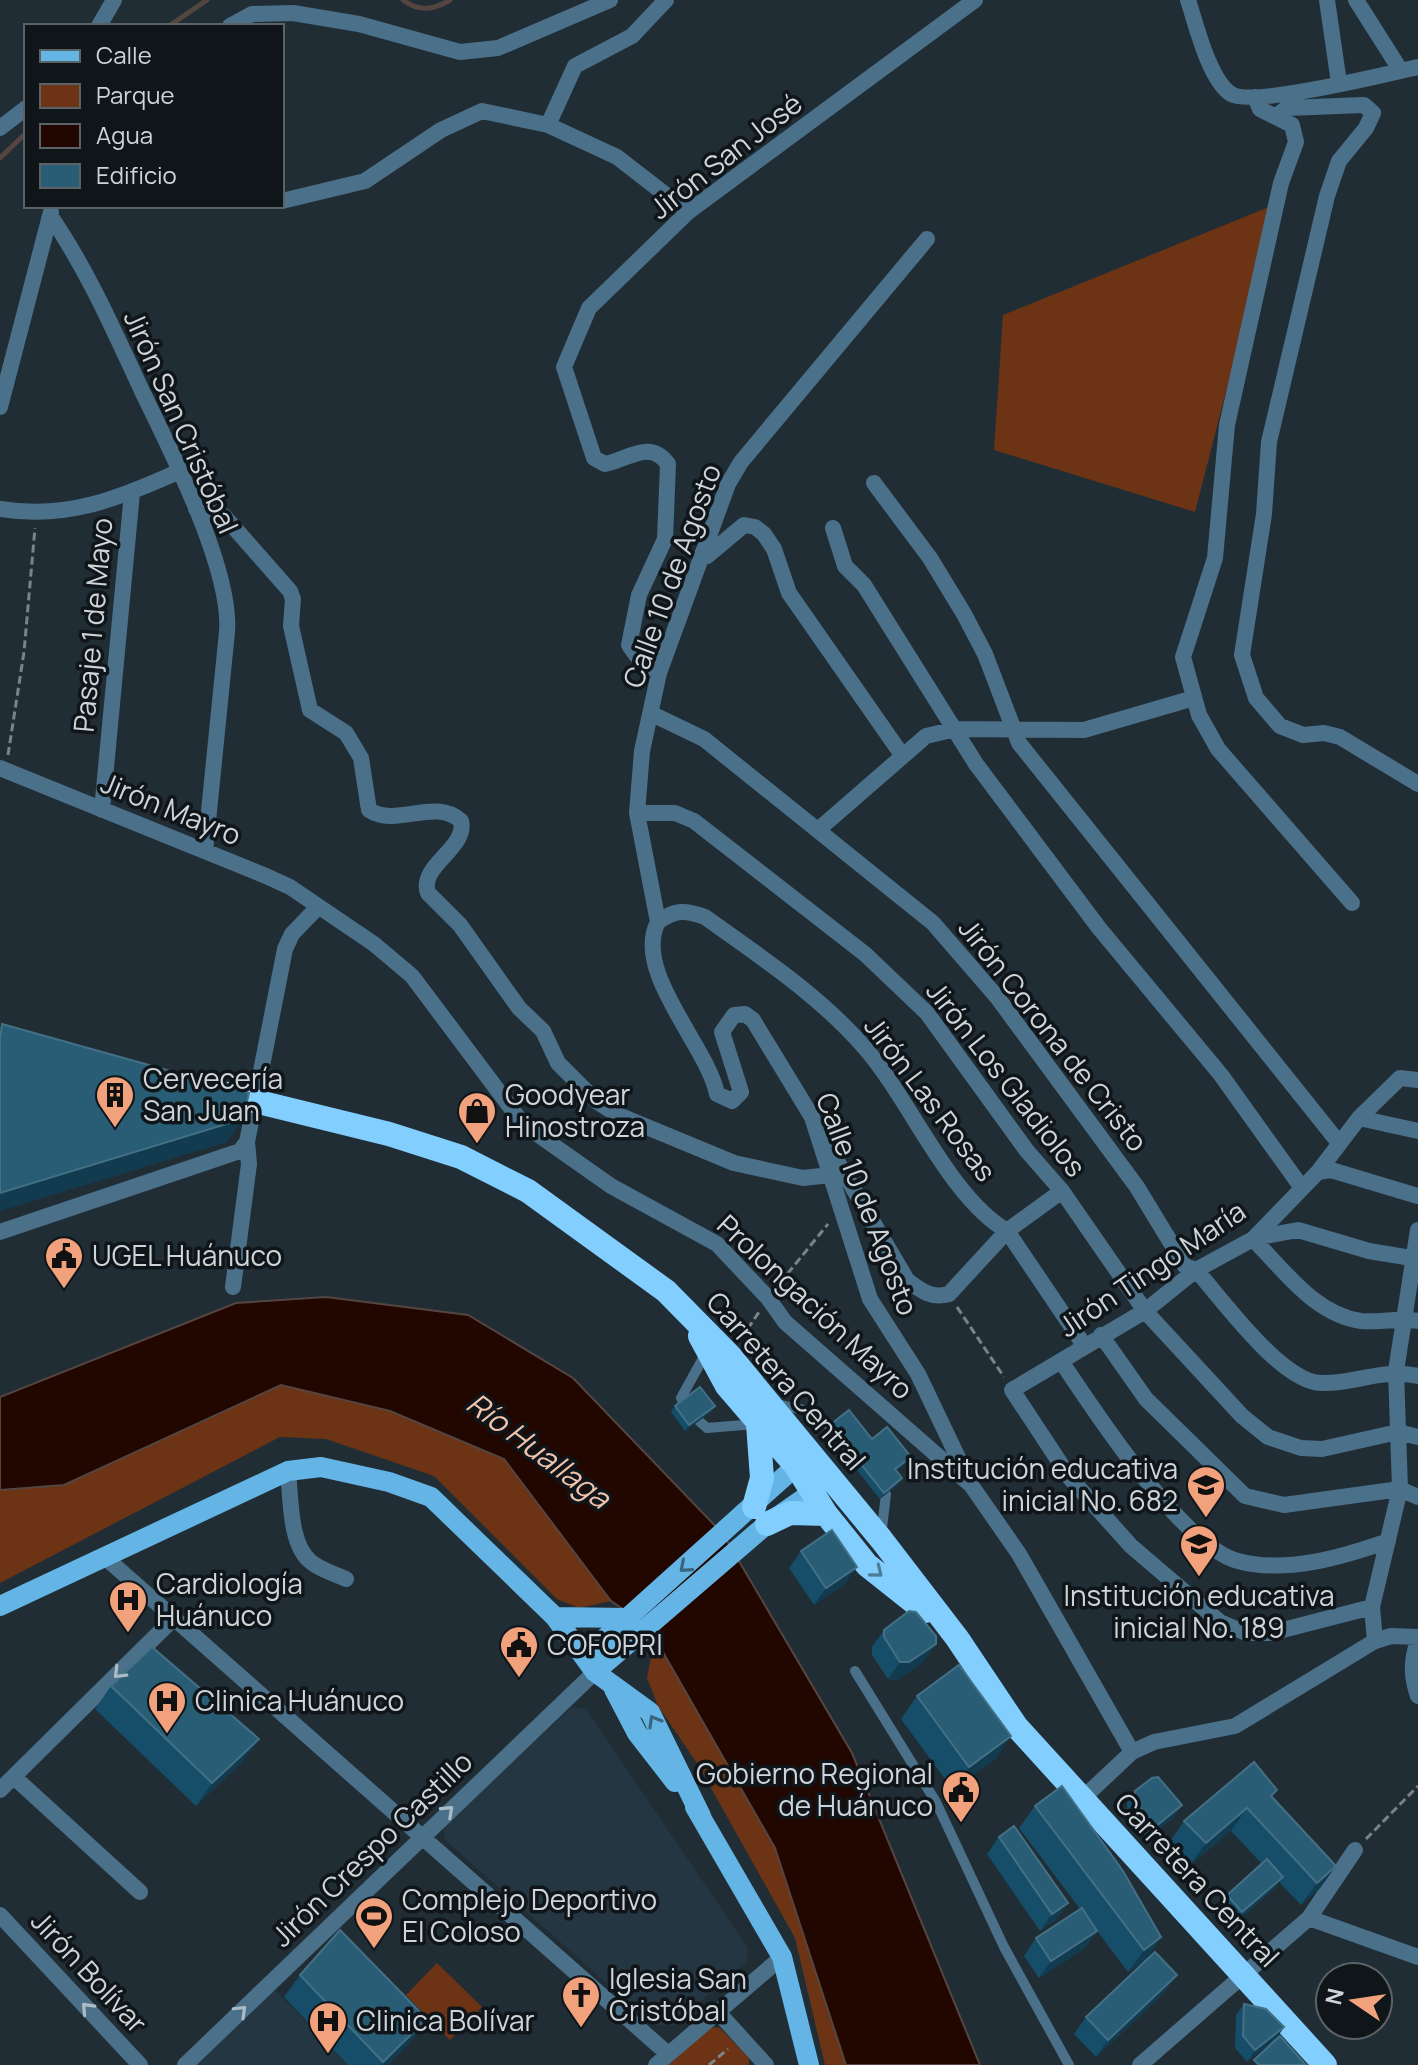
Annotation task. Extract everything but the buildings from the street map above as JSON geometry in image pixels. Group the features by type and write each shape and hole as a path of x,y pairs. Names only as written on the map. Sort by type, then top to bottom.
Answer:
{"highway":[{"name":"Carretera Central","path":"199,1086 389,1134 461,1157 528,1191 621,1257 685,1309 719,1353"},
{"path":"719,1353 727,1386 763,1413 826,1514 867,1565 957,1638"},
{"name":"Carretera Central","path":"763,1413 822,1466 957,1638 1016,1726 1325,2065"},
{"path":"763,1413 762,1478 754,1521 790,1513 826,1514"}],"main road":[{"path":"596,1670 632,1621 754,1521 813,1492 822,1466 796,1466 754,1521"},
{"path":"0,1606 107,1559 288,1471 321,1467 389,1482 431,1497 555,1617 596,1670 650,1712 701,1816 782,1957 809,2065"},
{"path":"555,1617 632,1621"}],"street":[{"path":"100,24 114,0"},
{"path":"234,24 252,14 293,13 359,24 460,52 498,48 610,0"},
{"path":"548,125 575,66 632,36 666,0"},
{"name":"Jirón San José","path":"659,673 636,655 629,645 639,595 665,539 668,464 658,454 646,450 611,463 598,462 564,367 589,308 688,212 975,0"},
{"path":"1188,0 1215,76 1230,94 1255,97 1410,69 1356,0"},
{"path":"1327,0 1339,83"},
{"path":"1255,97 1260,109 1296,130 1296,142 1281,183 1227,425 1215,558 1183,657 1204,726 1218,749 1352,903"},
{"path":"1276,116 1287,108 1364,105 1373,113 1366,128 1339,161 1327,196 1269,442 1264,514 1242,655 1256,698 1280,726 1303,735 1324,733 1340,737 1418,784"},
{"path":"0,128 24,110"},
{"path":"284,201 365,181 441,130 482,111 548,125 617,157 688,212"},
{"path":"0,407 51,211"},
{"name":"Jirón San Cristóbal","path":"51,211 80,259 180,471 196,509 228,616 205,851"},
{"name":"Calle 10 de Agosto","path":"927,239 741,462 728,484 659,673 642,751 637,813 658,922 651,935 652,951 676,1015 704,1054 717,1094 732,1101 741,1092 722,1032 728,1019 745,1014 753,1020 812,1117 870,1299 918,1374 971,1485"},
{"path":"0,509 37,512 75,510 132,493 180,471"},
{"path":"874,483 930,558 964,614 985,654 1012,729 1167,931 1339,1143"},
{"name":"Pasaje 1 de Mayo","path":"102,810 132,493"},
{"path":"196,509 224,516 290,591 293,599 291,626 310,710 346,733 361,758 369,810 386,817 441,812 461,821 461,833 428,878 428,893 460,925 519,1008 543,1031 558,1063 574,1081 618,1115 734,1163 803,1178 830,1175"},
{"path":"700,564 718,544 744,525 755,527 764,534 774,549 789,593 902,755"},
{"path":"833,528 845,566 864,585 1003,802 1099,928 1221,1075 1302,1188"},
{"path":"819,829 926,736 956,729 1084,730 1194,698"},
{"name":"Jirón Corona de Cristo","path":"652,714 704,739 933,923 997,997 1137,1187 1185,1266 1196,1270 1272,1354 1305,1380 1322,1383 1396,1371"},
{"name":"Jirón Mayro","path":"2,769 290,887 318,907"},
{"name":"Jirón Los Gladiolos","path":"637,813 675,813 694,821 865,954 927,1013 1027,1151 1062,1191 1145,1311 1242,1416 1268,1437 1301,1448 1322,1449 1398,1432"},
{"path":"233,1287 249,1164 247,1142 252,1101 285,949 292,934 318,907"},
{"name":"Prolongación Mayro","path":"318,907 374,944 412,976 523,1124 538,1138 611,1186 717,1244 768,1298 785,1322 971,1485 1019,1554 1132,1752"},
{"name":"Jirón Las Rosas","path":"658,922 670,913 686,910 705,917 802,985 865,1048 911,1109 955,1180 993,1223 1007,1231 1084,1345"},
{"name":"Jirón Tingo María","path":"1012,1390 1145,1311 1196,1270 1253,1239 1318,1172 1359,1118 1400,1078 1413,1078"},
{"path":"812,1117 907,1280 921,1291 938,1297 949,1294 1007,1231 1062,1191"},
{"path":"1359,1118 1418,1131"},
{"path":"0,1232 240,1151 247,1142"},
{"path":"1318,1172 1331,1170 1418,1196"},
{"path":"1253,1239 1298,1230 1369,1251 1417,1259"},
{"path":"1375,1641 1372,1607 1400,1489 1396,1371 1410,1319 1418,1230"},
{"path":"1253,1239 1329,1311 1346,1319 1367,1322 1410,1319"},
{"path":"1101,1335 1146,1399 1245,1496 1267,1503 1301,1505 1400,1489 1418,1497"},
{"path":"1061,1361 1116,1444 1206,1545 1234,1560 1268,1566 1348,1555 1388,1541"},
{"path":"1396,1371 1418,1376"},
{"path":"1012,1390 1070,1478 1131,1546 1220,1622 1246,1633 1271,1633 1372,1607"},
{"path":"1398,1432 1418,1437"},
{"path":"288,1471 297,1537 304,1555 313,1564 346,1579"},
{"path":"107,1559 422,1837 662,2060 716,2010 782,1957"},
{"path":"0,1790 174,1618"},
{"path":"1082,1799 1132,1752 1154,1742 1235,1726 1375,1641 1391,1636 1418,1639 1412,1659 1413,1681 1418,1696"},
{"name":"Jirón Crespo Castillo","path":"185,2065 596,1670"},
{"path":"14,1777 140,1892"},
{"path":"1140,2065 1309,1918 1355,1850"},
{"name":"Jirón Bolívar","path":"0,1915 140,2065"},
{"path":"1309,1918 1418,1957"},
{"path":"716,2010 766,2065"}],"lane":[{"path":"683,1402 681,1398 719,1353"},
{"path":"699,1421 707,1428 763,1413 809,1411 831,1427"},
{"path":"881,1539 886,1494"},
{"path":"855,1671 936,1802 1004,1947 1069,2065"}],"path":[{"path":"2,769 24,652 37,512"},
{"path":"719,1353 840,1209"},
{"path":"949,1294 1012,1390"},
{"path":"1355,1850 1418,1786"},
{"path":"709,2065 742,2038"}],"shaded area":[{"path":"572,1707 586,1709 748,1948 747,1962 672,2026 654,2025 445,1840 443,1825"},
{"path":"274,1989 348,2065 195,2065"}],"green space":[{"path":"1274,205 1195,512 994,450 1003,315"},
{"path":"281,1385 390,1411 504,1459 611,1601 579,1608 557,1599 434,1476 326,1439 280,1437 0,1583 0,1490 64,1485"},
{"path":"660,1646 775,1848 846,2065 825,2065 795,1938 697,1763 658,1706 647,1678 651,1657"},
{"path":"437,1963 482,2007 450,2040 406,1995"},
{"path":"709,2027 720,2028 749,2058 749,2065 669,2065"}],"water":[{"name":"Río Huallaga","path":"326,1297 468,1315 573,1378 723,1534 852,1753 980,2065 846,2065 775,1848 648,1626 611,1601 504,1459 390,1411 281,1385 64,1485 0,1490 0,1397 236,1303"}],"waterway":[{"path":"172,24 207,0"},
{"path":"403,0 426,8 450,0"},
{"path":"0,158 24,135"}],"place":[{"name":"Cervecería San Juan","path":"115,1129"},
{"name":"Goodyear Hinostroza","path":"477,1145"},
{"name":"UGEL Huánuco","path":"64,1290"},
{"name":"Institución educativa inicial No. 682","path":"1206,1519"},
{"name":"Institución educativa inicial No. 189","path":"1199,1578"},
{"name":"Cardiología Huánuco","path":"128,1634"},
{"name":"COFOPRI","path":"519,1679"},
{"name":"Clinica Huánuco","path":"167,1735"},
{"name":"Gobierno Regional de Huánuco","path":"961,1824"},
{"name":"Complejo Deportivo El Coloso","path":"374,1950"},
{"name":"Iglesia San Cristóbal","path":"581,2029"},
{"name":"Clinica Bolívar","path":"328,2055"}]}
